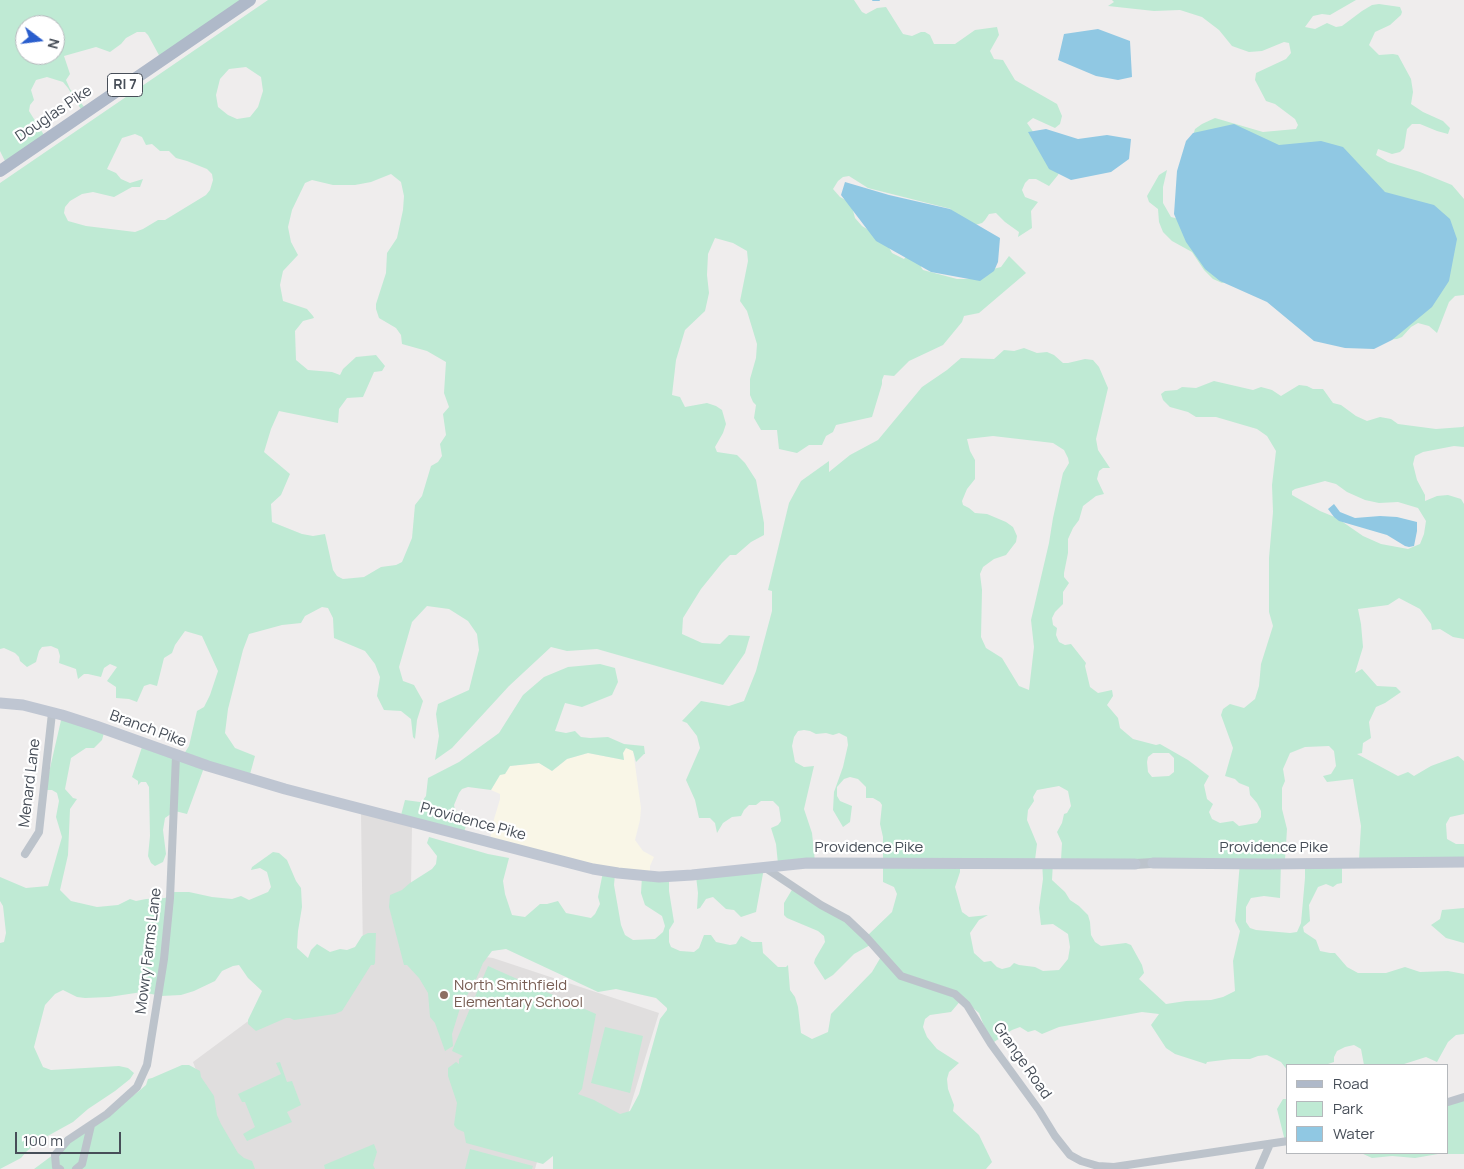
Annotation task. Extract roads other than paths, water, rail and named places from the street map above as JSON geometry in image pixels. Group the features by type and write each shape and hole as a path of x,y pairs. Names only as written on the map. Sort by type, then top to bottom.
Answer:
{"main road":[{"name":"Douglas Pike","path":"0,171 250,0"},
{"name":"Branch Pike","path":"0,703 23,705 96,726 176,756 285,789"},
{"name":"Providence Pike","path":"285,789 618,874 659,877 807,863 1135,864"},
{"name":"Providence Pike","path":"1153,862 1276,864 1464,862"}],"street":[{"name":"Menard Lane","path":"26,854 39,832 52,713"},
{"name":"Mowry Farms Lane","path":"60,1169 56,1167 55,1155 68,1140 107,1114 138,1087 148,1065 164,959 169,906 176,756"},
{"name":"Providence Pike","path":"1135,864 1153,862"},
{"name":"Grange Road","path":"764,867 821,906 847,919 901,976 955,994 967,1005 991,1044 1039,1110 1055,1136 1070,1155 1080,1161 1098,1166 1114,1166 1286,1141"},
{"path":"1449,1102 1464,1098"},
{"path":"76,1169 82,1164 91,1125"},
{"path":"1259,1169 1270,1144"}],"water":[{"path":"1098,29 1130,41 1132,77 1118,80 1096,76 1058,60 1064,34"},
{"path":"1234,124 1279,145 1321,141 1343,147 1385,192 1434,205 1450,219 1457,239 1449,281 1432,307 1392,340 1374,349 1345,348 1314,341 1267,302 1220,281 1205,269 1186,242 1174,214 1177,171 1186,141 1193,133"},
{"path":"1046,129 1078,139 1107,135 1131,139 1129,159 1111,172 1071,180 1049,169 1028,132"},
{"path":"845,182 889,195 950,209 1000,238 998,262 994,271 980,281 931,272 876,241 841,195"},
{"path":"1334,504 1340,512 1355,518 1397,517 1417,522 1414,546 1405,546 1387,535 1339,521 1328,509"}],"waterway":[{"path":"873,0 879,0"}],"place":[{"name":"North Smithfield Elementary School","path":"444,995"}]}
